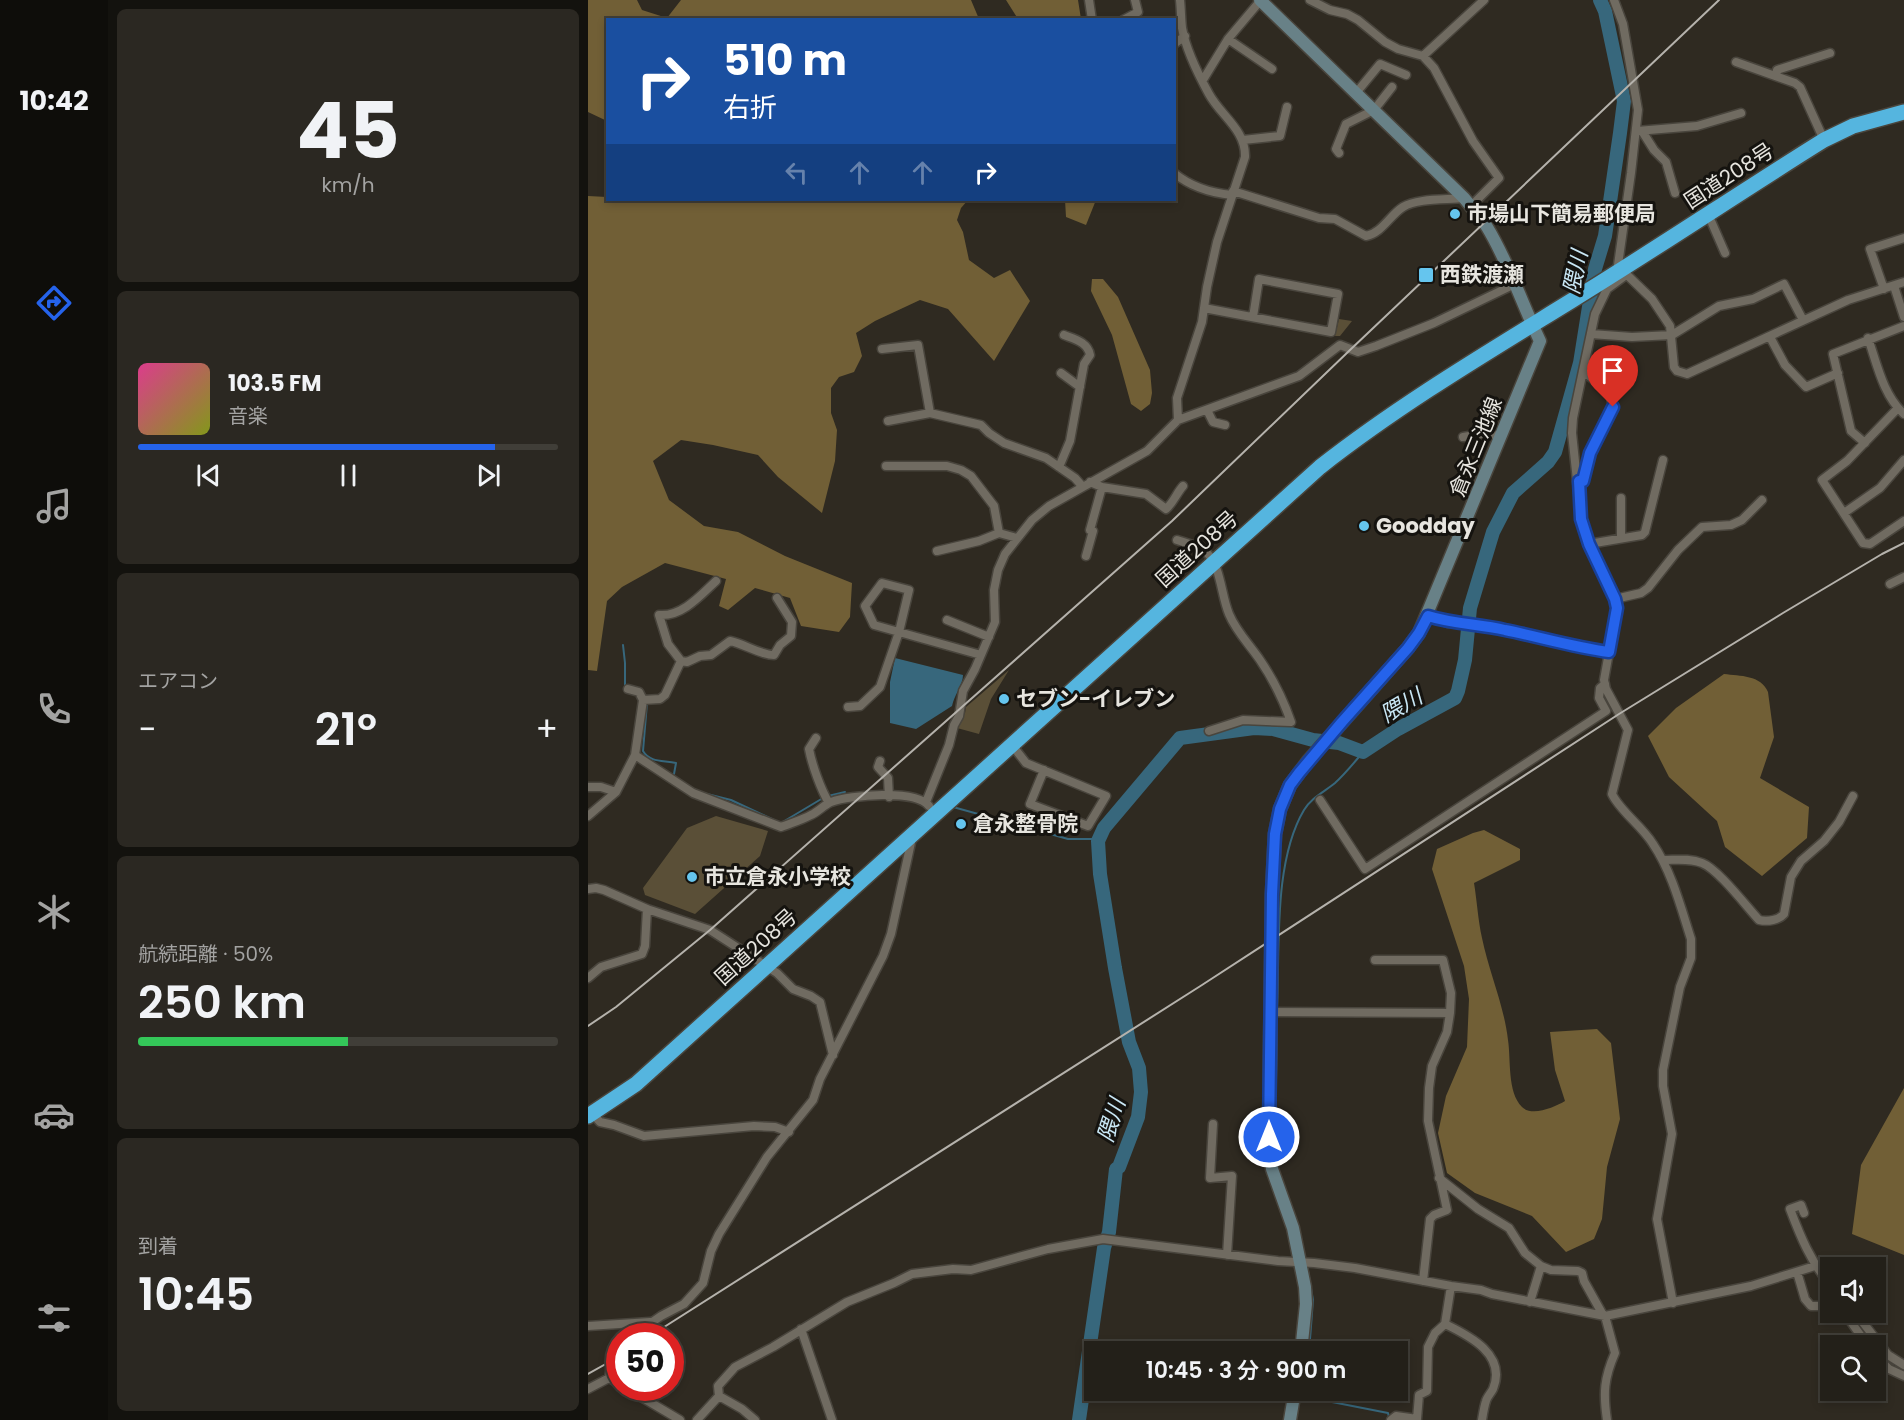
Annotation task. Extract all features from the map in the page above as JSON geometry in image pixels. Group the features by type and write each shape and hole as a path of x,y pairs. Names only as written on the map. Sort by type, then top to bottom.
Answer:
{"highway":[{"name":"国道208号","path":"590,1113 636,1084 912,835 939,805 1012,744 1320,467 1355,439 1470,363 1619,272 1824,140 1853,126 1904,112"}],"main road":[{"name":"倉永三池線","path":"1261,0 1467,202 1488,228 1540,341 1428,616 1419,633 1308,761 1290,785 1280,809 1275,834 1269,1137 1272,1169 1293,1228 1300,1262 1306,1304 1302,1341"},
{"path":"1290,1420 1293,1401"}],"street":[{"path":"1089,0 1092,18"},
{"path":"1127,18 1138,12 1135,0"},
{"path":"1178,420 1177,398 1202,322 1217,242 1245,157 1243,140 1239,131 1219,110 1189,50 1180,0"},
{"path":"1203,80 1228,39 1261,0"},
{"path":"1176,175 1185,182 1206,190 1233,193 1319,218 1335,219 1366,236 1373,235 1409,204 1422,200 1467,202 1499,178 1473,141 1434,68 1423,56 1398,49 1385,42 1358,20 1310,0"},
{"path":"1423,56 1485,0"},
{"path":"1614,0 1623,24 1636,95 1639,131 1619,272 1607,289 1595,314 1573,418 1572,433 1579,481 1581,519 1589,544 1617,608 1604,680 1628,730 1612,794 1616,803 1640,825 1664,860 1692,950 1680,987 1663,1070 1663,1086 1671,1134 1657,1219 1673,1303"},
{"path":"1176,43 1185,36"},
{"path":"1228,39 1272,69"},
{"path":"1776,76 1778,70 1830,53"},
{"path":"1736,62 1795,83 1800,87 1824,140"},
{"path":"1356,93 1380,64 1406,75"},
{"path":"1340,153 1336,149 1346,123 1374,110 1392,87"},
{"path":"1243,140 1281,136 1287,107"},
{"path":"1639,131 1696,126 1741,113"},
{"path":"1639,131 1666,162 1676,193"},
{"path":"1708,214 1725,253"},
{"path":"1884,289 1870,249 1904,238"},
{"path":"1619,272 1652,299 1670,326 1674,367 1677,371 1687,374 1848,300 1904,282"},
{"path":"1204,308 1331,332 1338,294 1259,279 1253,317"},
{"path":"635,755 693,793 781,827 813,814 830,803 853,797 908,796 939,805 949,745 959,716 963,690 981,656 995,622 994,590 998,570 1005,554 1032,520 1049,506 1147,451 1178,420 1299,376 1340,345 1358,352 1388,342 1515,284"},
{"path":"1591,334 1632,337 1672,335 1719,306 1753,299 1784,284 1803,320"},
{"path":"1894,286 1904,317"},
{"path":"1865,443 1851,431 1833,354 1868,338 1904,326"},
{"path":"1059,467 1070,441 1084,364 1090,355 1089,349 1084,344 1064,335"},
{"path":"1770,336 1785,366 1806,387 1838,373"},
{"path":"1868,338 1887,390 1901,411 1847,461 1822,480 1863,543 1870,544 1904,521"},
{"path":"882,350 918,345 930,413"},
{"path":"1579,481 1583,481 1590,453 1613,407 1610,393 1583,371"},
{"path":"1061,373 1080,387"},
{"path":"1207,410 1213,422 1225,424"},
{"path":"888,421 930,413 981,425 1004,443 1046,458 1086,484 1146,494 1166,509 1183,486"},
{"path":"1462,437 1487,433 1501,437"},
{"path":"1589,544 1642,535 1646,532 1663,460"},
{"path":"1844,513 1880,488 1904,460"},
{"path":"886,466 947,466 961,470 971,476 994,506 999,533"},
{"path":"1086,556 1093,531 1090,530 1102,487"},
{"path":"1621,498 1621,538"},
{"path":"1615,599 1641,593 1648,588 1678,550 1702,527 1731,525 1742,520 1762,500"},
{"path":"937,551 979,541 999,533 1017,538"},
{"path":"1177,540 1208,553 1230,616 1282,696 1291,722 1243,720 1209,731"},
{"path":"1890,584 1904,577"},
{"path":"716,581 682,609 667,616 658,612 668,644 681,661 687,662 700,656 711,655 730,641 768,655 774,655 780,645 790,636 792,622 777,598"},
{"path":"848,707 860,706 880,687 899,632 909,590 882,583 865,606 874,625 899,632 981,656"},
{"path":"1428,616 1448,623 1472,624 1579,648 1609,652"},
{"path":"947,620 989,637"},
{"path":"644,700 660,699 665,696 681,661"},
{"path":"1320,800 1365,869 1606,711 1599,698 1600,688 1605,684"},
{"path":"588,816 616,792 635,755 644,700 639,692 628,689"},
{"path":"816,738 809,749 812,764 821,782 823,793 830,803"},
{"path":"1012,744 1026,763 1106,796 1088,825 1029,804 1044,771"},
{"path":"880,761 878,767 888,778 889,797"},
{"path":"588,788 602,787 616,792"},
{"path":"1664,860 1692,860 1702,863 1717,874 1760,920 1781,918 1784,914 1791,877 1802,861 1824,841 1839,822 1852,796"},
{"path":"588,1326 652,1322 684,1304 703,1283 711,1251 719,1234 767,1157 813,1100 820,1079 883,956 891,934 912,835"},
{"path":"588,889 604,890 647,909 710,930 766,966 793,989 820,1002 833,1055"},
{"path":"588,978 601,967 642,954 645,946 647,909"},
{"path":"1375,960 1443,960 1451,993 1447,1032 1432,1066 1428,1120 1447,1210 1430,1219 1423,1281"},
{"path":"1270,1012 1450,1013"},
{"path":"590,1113 600,1122 644,1136 754,1126 775,1127 789,1132"},
{"path":"1213,1124 1210,1178 1232,1176 1227,1255"},
{"path":"1439,1178 1478,1209 1509,1228 1524,1253 1541,1266 1551,1270 1582,1273 1584,1281 1604,1316 1615,1353 1607,1372 1603,1396 1606,1420"},
{"path":"1804,1213 1801,1205 1790,1209 1802,1240 1820,1272"},
{"path":"697,1420 719,1396 718,1386 735,1367 847,1302 912,1274 953,1269 971,1270 1048,1249 1103,1239 1355,1268 1481,1290 1604,1316 1751,1286 1815,1266"},
{"path":"1530,1302 1541,1266"},
{"path":"1797,1272 1804,1299 1811,1306 1820,1306"},
{"path":"1391,1420 1396,1416 1417,1419 1419,1395 1427,1391 1428,1347 1436,1333 1445,1324 1451,1286"},
{"path":"1863,1323 1888,1355 1904,1365"},
{"path":"1445,1324 1466,1334 1484,1348 1493,1361 1494,1388 1486,1401 1482,1420"},
{"path":"801,1329 832,1420"},
{"path":"1886,1366 1904,1376"},
{"path":"588,1389 606,1380"},
{"path":"719,1396 742,1409 755,1420"},
{"path":"648,1401 680,1420"}],"shaded area":[{"path":"588,0 637,0 642,10 667,18 606,18 606,121 588,112"},
{"path":"681,0 971,0 979,18 667,18"},
{"path":"1006,0 1078,0 1081,18 1017,18"},
{"path":"588,196 606,197 606,201 967,201 961,208 957,220 963,232 969,260 994,278 1010,270 1030,301 994,361 948,309 920,300 875,321 856,333 862,356 854,372 839,377 831,388 831,413 837,430 835,461 822,513 778,477 758,455 681,440 653,461 669,500 704,526 738,532 785,556 852,583 850,617 839,632 801,626 790,598 755,588 728,610 719,606 726,579 665,563 622,587 607,601 597,671 588,670"},
{"path":"1065,201 1096,201 1086,225 1066,217"},
{"path":"1092,279 1103,279 1118,297 1150,370 1152,393 1150,404 1141,411 1131,404 1112,335 1091,291"},
{"path":"1339,319 1352,321 1340,336 1335,336"},
{"path":"1009,670 991,699 979,734 957,728 966,707"},
{"path":"1724,674 1749,677 1765,686 1768,692 1774,737 1760,778 1809,807 1807,838 1762,876 1725,847 1717,821 1669,777 1648,736 1676,708"},
{"name":"市立倉永小学校","path":"716,816 768,831 760,856 695,914 645,895 643,888 687,828"},
{"path":"1484,830 1520,849 1520,860 1474,883 1482,938 1506,1027 1512,1084 1517,1101 1526,1110 1537,1111 1565,1101 1555,1070 1550,1032 1597,1029 1611,1043 1620,1119 1607,1167 1602,1219 1594,1239 1566,1252 1532,1216 1475,1193 1447,1173 1438,1133 1446,1096 1467,1047 1469,999 1464,966 1432,869 1437,849"},
{"path":"1904,1088 1904,1255 1852,1234 1861,1165"}],"water":[{"path":"895,658 963,675 952,706 916,729 890,723 890,682"}],"waterway":[{"name":"隈川","path":"1079,1420 1104,1248 1109,1232 1116,1169 1119,1167 1138,1117 1141,1092 1139,1068 1129,1042 1115,968 1100,874 1098,841 1104,828 1180,738 1254,728 1273,729 1313,740 1339,743 1363,752 1398,729 1455,698 1465,660 1470,608 1493,532 1513,493 1548,462 1555,452 1580,363 1595,269 1605,236 1624,101 1605,11 1600,0"},
{"path":"623,645 626,686"},
{"path":"647,703 643,751 649,758 676,763 674,774"},
{"path":"1277,1009 1280,907 1287,855 1294,831 1307,806 1339,780 1363,752"},
{"path":"828,796 845,792"},
{"path":"703,793 731,800 776,821"},
{"path":"781,823 823,798"},
{"path":"953,807 1068,839 1099,839"},
{"path":"1276,1081 1277,1015"},
{"path":"1307,1265 1313,1300 1310,1341"},
{"path":"1329,1401 1388,1413 1389,1417"}],"railway":[{"path":"588,1026 616,1007 710,930 1172,521 1719,0"},
{"path":"670,1323 1202,985 1619,714 1783,613 1904,543"},
{"path":"588,1374 606,1364"}],"place":[{"name":"市場山下簡易郵便局","path":"1455,214"},
{"name":"西鉄渡瀬","path":"1426,275"},
{"name":"Goodday","path":"1364,526"},
{"name":"セブン-イレブン","path":"1004,699"},
{"name":"倉永整骨院","path":"961,824"},
{"name":"市立倉永小学校","path":"692,877"}],"route":[{"path":"1269,1137 1270,978 1275,834 1280,809 1290,785 1308,761 1408,648 1428,616 1448,623 1472,624 1506,630 1579,648 1609,652 1617,608 1589,544 1581,519 1579,481 1583,481 1590,453 1613,407"}]}
